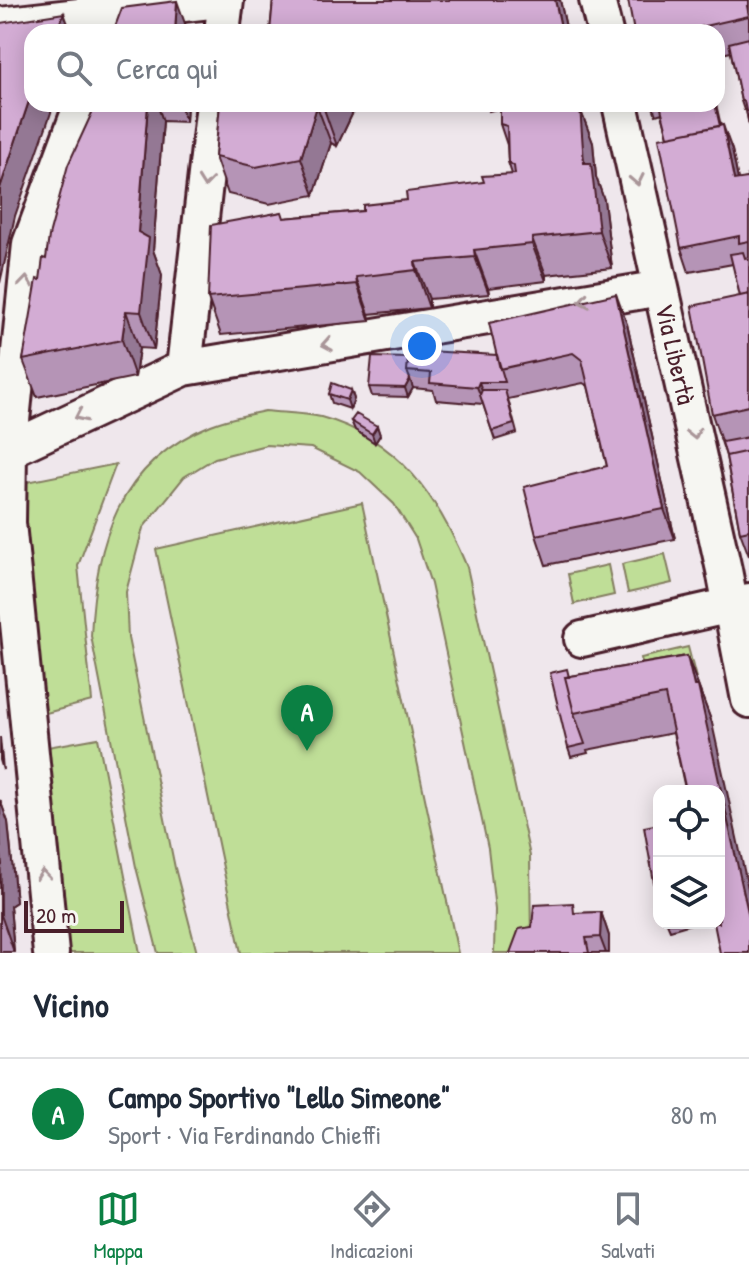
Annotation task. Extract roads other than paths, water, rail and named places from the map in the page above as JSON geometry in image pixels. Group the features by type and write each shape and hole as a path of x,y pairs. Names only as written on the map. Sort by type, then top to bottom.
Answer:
{"street":[{"path":"0,25 219,0"},
{"path":"223,24 226,0"},
{"path":"597,0 603,24"},
{"path":"51,953 8,523 5,450 30,244 79,112"},
{"path":"184,368 213,112"},
{"name":"Via Libertà","path":"622,112 661,288 740,603 749,700"},
{"path":"5,450 184,368 661,288"},
{"path":"582,639 740,603"}],"place":[{"name":"Campo Sportivo \"Lello Simeone\"","path":"307,751"}]}
